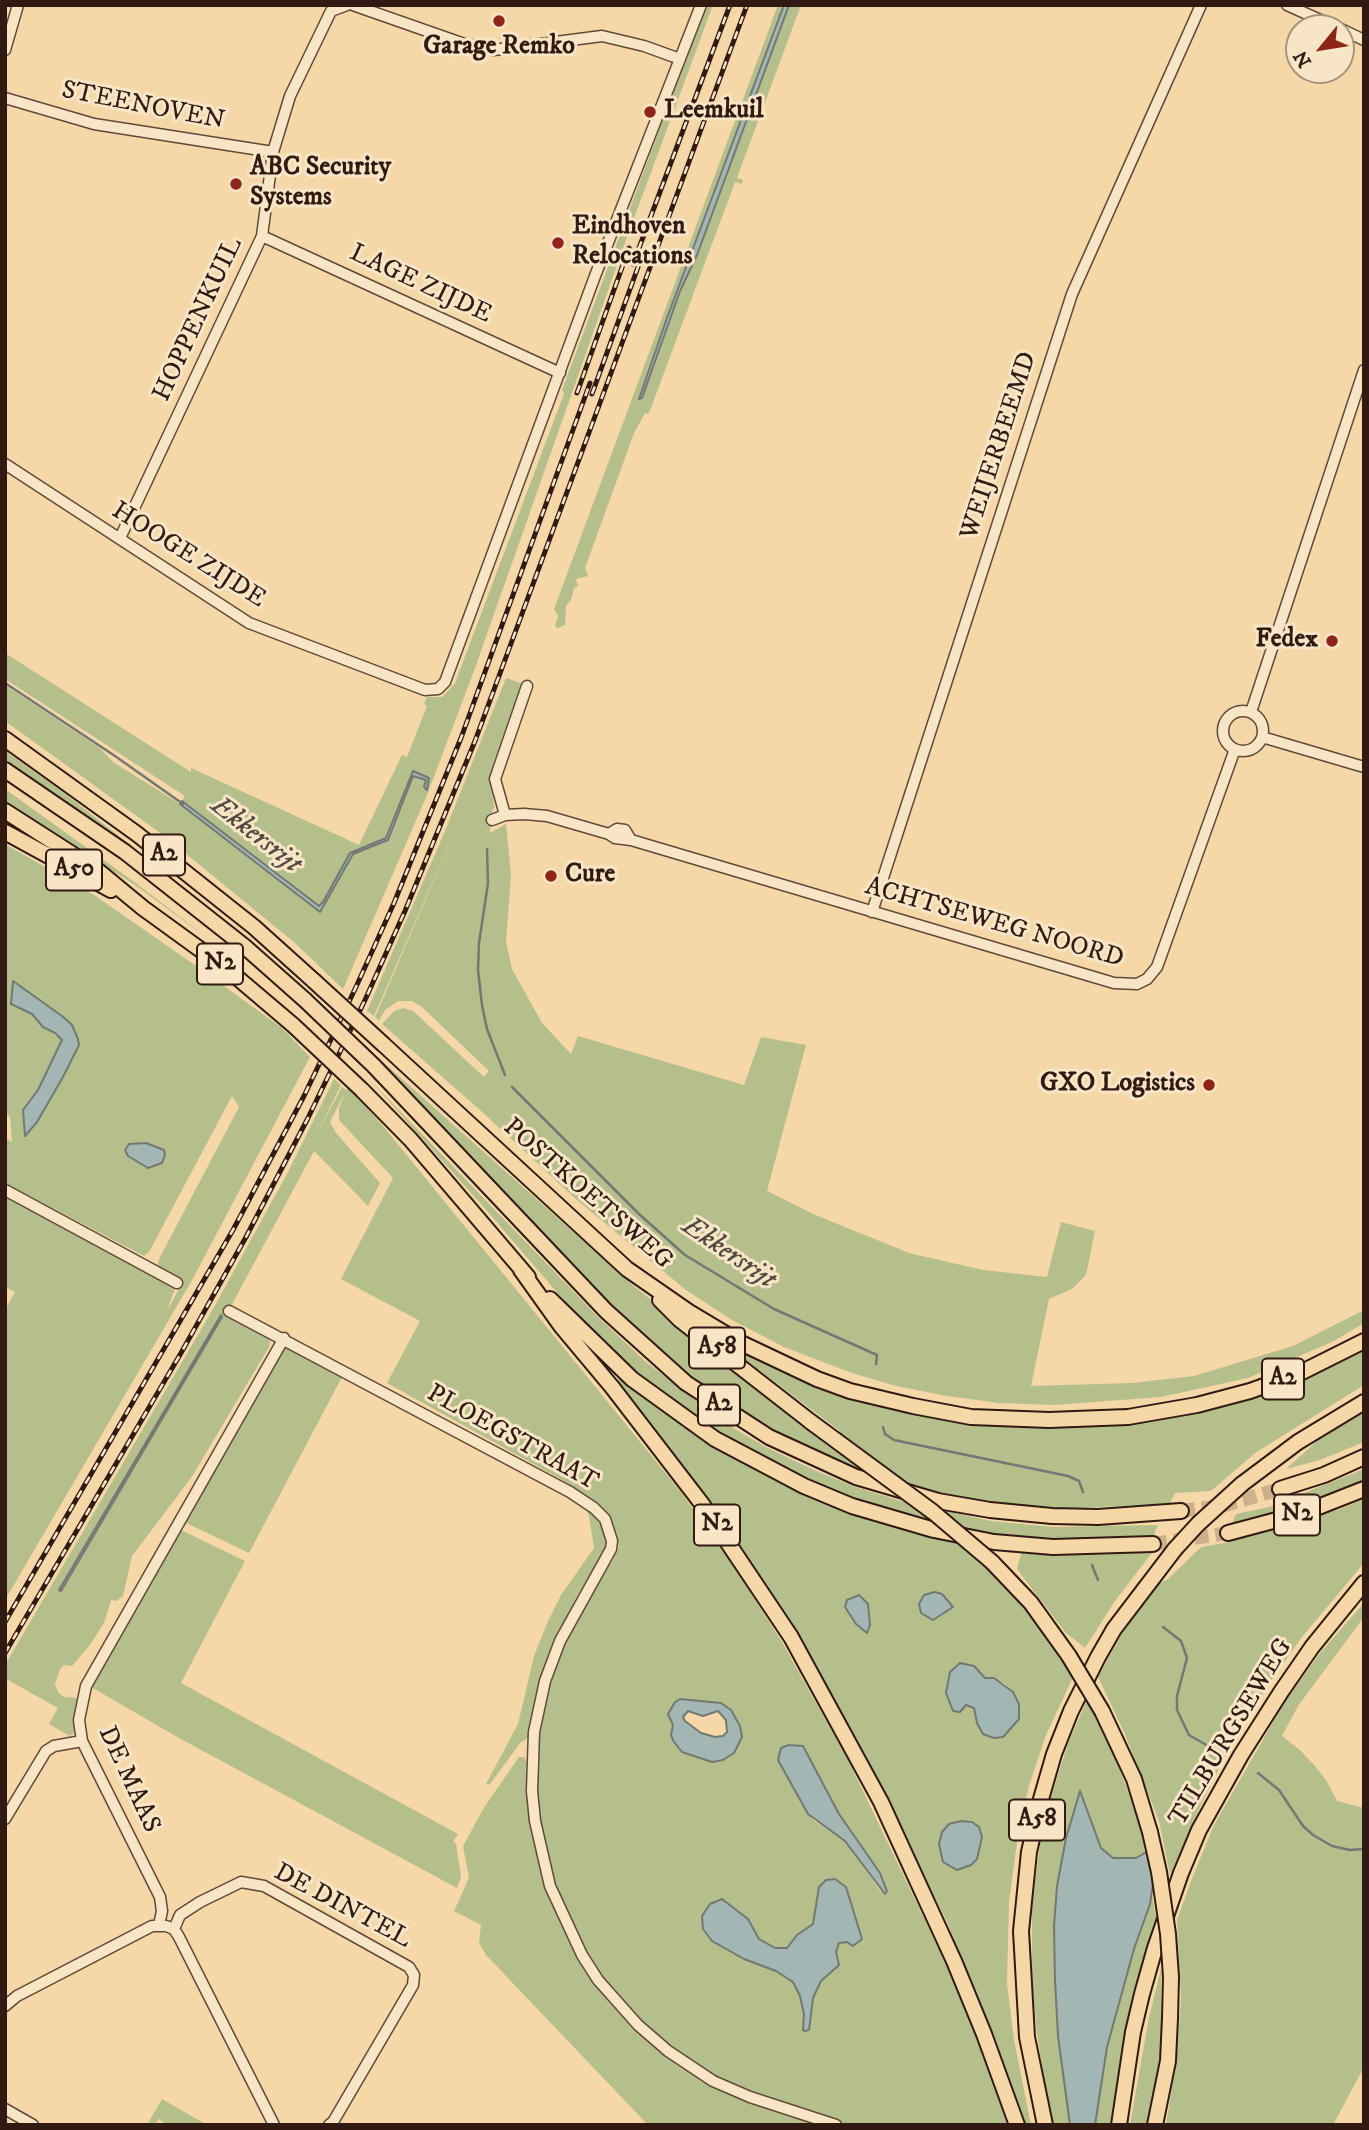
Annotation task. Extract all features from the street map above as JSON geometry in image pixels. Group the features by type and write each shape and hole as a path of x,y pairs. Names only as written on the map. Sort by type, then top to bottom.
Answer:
{"highway":[{"name":"POSTKOETSWEG","path":"5,739 147,842 254,927 627,1269 715,1328 766,1356 817,1379 875,1397 971,1417 1087,1420 1128,1417 1197,1405 1250,1391 1300,1373 1364,1341"},
{"name":"POSTKOETSWEG","path":"5,770 125,852 244,946 374,1066 624,1329 686,1383 769,1437 856,1477 938,1501 990,1510 1052,1516 1098,1517 1181,1511"},
{"name":"N2","path":"5,811 97,870 143,908 227,969 293,1025 411,1140 522,1270 608,1358 669,1407 716,1439 804,1486 898,1521 994,1542 1053,1547 1153,1544"},
{"name":"A50","path":"5,832 143,908"},
{"name":"A58","path":"627,1269 680,1320 933,1512 992,1562 1031,1603 1069,1656 1102,1711 1134,1779 1159,1872 1171,1977 1168,2061 1155,2125"},
{"name":"N2","path":"522,1270 561,1326 612,1387 702,1504 791,1637 881,1801 964,1986 1017,2125"},
{"name":"A58","path":"1045,2125 1027,2037 1021,1931 1029,1852 1054,1754 1071,1711 1114,1629 1175,1549 1242,1484 1298,1442 1364,1402"},
{"path":"1280,1489 1324,1475 1364,1457"},
{"name":"N2","path":"1228,1532 1303,1513 1364,1489"},
{"name":"TILBURGSEWEG","path":"1119,2125 1133,2032 1142,1994 1181,1873 1199,1830 1241,1755 1281,1692 1312,1647 1364,1583"}],"street":[{"path":"5,50 18,5"},
{"name":"HOPPENKUIL","path":"120,538 262,236 273,152 290,96 331,11 347,5"},
{"path":"353,5 467,45 494,50 602,36 644,46 680,60"},
{"path":"560,373 701,5"},
{"name":"WEIJERBEEMD","path":"872,912 1072,294 1201,5"},
{"path":"1287,5 1306,14"},
{"name":"STEENOVEN","path":"5,98 103,126 273,152"},
{"name":"LAGE ZIJDE","path":"262,236 560,373"},
{"path":"1251,712 1364,370"},
{"name":"HOOGE ZIJDE","path":"5,464 249,623 425,690 438,689 445,681 560,373"},
{"path":"505,816 495,779 527,686"},
{"path":"1237,712 1251,712 1260,720 1262,737 1254,748 1242,751 1235,749 1225,740 1226,720 1237,712"},
{"path":"1262,737 1364,767"},
{"name":"ACHTSEWEG NOORD","path":"492,820 535,813 1114,983 1137,985 1147,979 1157,967 1235,749"},
{"path":"5,1191 153,1264 177,1283"},
{"name":"PLOEGSTRAAT","path":"229,1311 570,1492 605,1519 611,1549 560,1641 545,1681 534,1732 534,1811 550,1886 576,1945 598,1980 638,2025 668,2051 713,2081 750,2097 836,2125"},
{"name":"DE MAAS","path":"159,1925 162,1911 160,1897 82,1741 79,1720 86,1686 284,1338"},
{"path":"5,1819 46,1751 54,1746 82,1741"},
{"name":"DE DINTEL","path":"174,1930 180,1915 241,1882 264,1886 410,1967 414,1975 413,1985 329,2125"},
{"path":"5,2006 29,1990 152,1926 159,1925 174,1930 180,1937 274,2125"},
{"path":"5,2109 33,2125"}],"green space":[{"path":"706,5 713,5 623,248 474,671 427,795 343,989 295,943 163,835 5,721 5,685 100,748 113,762 180,804 319,912 353,854 384,843 413,776 426,780 424,787 428,789 426,787 429,780 413,772 386,838 350,853 324,902 319,906 182,801 185,796 5,679 5,653 191,772 191,768 359,845 402,755 407,757 427,706 424,704 427,697 442,697 455,683"},
{"path":"778,5 784,5 639,399 642,398 680,291 697,255 789,5 801,5 737,178 743,180 742,184 735,182 651,408 648,414 645,413 634,433 585,568 588,576 576,579 578,586 574,588 571,600 566,606 565,625 558,628 555,626 558,616 554,609"},
{"path":"506,678 523,684 490,778 494,806 490,833 506,824 511,875 506,942 512,969 542,1023 571,1054 578,1036 744,1085 761,1037 806,1045 767,1191 813,1214 909,1253 983,1270 1047,1277 1061,1222 1095,1231 1086,1275 1072,1289 1049,1299 1031,1386 1132,1383 1194,1376 1293,1346 1364,1310 1364,1323 1334,1341 1248,1378 1161,1397 1054,1405 999,1403 896,1386 852,1373 784,1347 732,1320 686,1290 577,1200 382,1024 394,1011 403,1008 413,1011 484,1077 489,1071 422,1007 412,1001 398,1001 385,1010 379,1021 375,1017 463,813 374,1016 367,1011 445,831"},
{"path":"5,751 63,792 129,844 5,760"},
{"path":"5,789 209,939 135,885 5,803"},
{"path":"5,844 94,895 202,970 282,1028 310,1057 191,1282 5,1600 5,1310 15,1292 5,1287 5,1196 175,1288 167,1311 180,1287 184,1286 162,1272 158,1265 159,1259 239,1107 232,1096 149,1252 144,1256 5,1183 5,1138 12,1142 10,1116 5,1113","holes":["13,982 72,1025 78,1039 63,1077 37,1122 26,1135 23,1110 38,1090 62,1040 39,1023 32,1014 12,1006"]},
{"path":"382,1061 636,1288 793,1411 801,1425 829,1447 840,1431 731,1349 730,1343 777,1368 844,1393 941,1417 996,1425 1055,1428 1130,1424 1199,1413 1252,1399 1305,1379 1364,1351 1364,1385 1255,1453 1211,1491 1175,1493 1169,1504 1053,1509 934,1493 880,1477 772,1431 690,1377 611,1307"},
{"path":"334,1079 341,1085 317,1134 342,1087 346,1090 348,1087 383,1126 681,1492 726,1555 782,1642 849,1762 970,2014 1009,2125 846,2125 751,2095 715,2078 669,2048 616,1997 584,1953 553,1885 538,1820 537,1736 548,1681 576,1615 612,1562 619,1546 609,1519 598,1506 566,1482 387,1383 420,1321 341,1279 393,1178 339,1120 339,1108 345,1092 330,1122 336,1133 380,1183 368,1206 314,1151 228,1312 270,1338 269,1347 191,1478 132,1556 123,1596 116,1601 111,1600 104,1623 73,1665 64,1665 60,1669 55,1684 58,1692 64,1697 78,1698 77,1728 74,1733 70,1736 49,1724 58,1708 8,1680 5,1684 5,1665 213,1309 287,1174","holes":["198,1355 61,1591 60,1591","686,1699 721,1703 731,1710 740,1726 712,1762 682,1752 671,1735","803,1747 839,1814 880,1873 881,1892 845,1841 813,1820","819,1887 846,1887 862,1939 839,1943 836,1952 839,1965 821,1981 803,2030 804,2014 793,1982 776,1971 744,1959 712,1941 748,1919 759,1939 775,1948 787,1948 797,1935 813,1924"]},
{"path":"369,1079 598,1317 645,1361 725,1423 764,1446 814,1470 855,1487 902,1501 991,1521 1053,1527 1158,1525 1151,1541 1055,1541 993,1536 911,1518 851,1500 807,1482 718,1434 634,1373 585,1325"},
{"path":"286,1347 342,1377 249,1553 178,1519"},
{"path":"619,1379 711,1443 753,1467 851,1512 894,1527 962,1542 1001,1581 1049,1638 1073,1677 1046,1735 1029,1786 1018,1835 1009,1902 1007,1983 1014,2040 1031,2125 1022,2125 988,2025 947,1922 864,1753 798,1635 708,1500 617,1383","holes":["974,1666 985,1678 994,1678 1005,1684 1019,1704 1019,1719 1003,1737 977,1723 974,1708 966,1705"]},
{"path":"1364,1411 1364,1442 1320,1460 1286,1469 1317,1441"},
{"path":"1364,1469 1364,1484 1332,1498 1230,1528 1236,1514 1269,1507"},
{"path":"1364,1499 1364,1563 1302,1637 1268,1685 1228,1751 1170,1875 1159,1821 1124,1732 1098,1677 1124,1630 1156,1584 1167,1580 1201,1547 1230,1542 1306,1517 1338,1510"},
{"path":"584,1505 600,1521 607,1548 578,1594 557,1640 528,1738 521,1742 490,1784 486,1784 518,1724 534,1656 548,1621 561,1595 594,1548 589,1516"},
{"path":"179,1529 245,1561 181,1683 458,1834 453,1842 456,1844 461,1877 457,1888 179,1738 91,1687 95,1675"},
{"path":"1022,1550 1154,1550 1115,1601 1085,1648 1066,1633 1017,1569"},
{"path":"1364,1603 1364,1617 1298,1706 1282,1736 1314,1765 1337,1801 1364,1808 1364,2067 1333,2125 1166,2125 1177,2054 1181,1998 1177,1920 1191,1881 1214,1825 1284,1703 1320,1653"},
{"path":"1087,1700 1109,1740 1140,1824 1156,1918 1135,1990 1112,2125 1052,2125 1037,2034 1032,1981 1032,1907 1040,1844 1052,1794 1068,1744"},
{"path":"519,1757 524,1757 528,1766 531,1822 547,1888 562,1927 578,1957 611,2002 635,2028 688,2070 748,2101 819,2125 648,2125 486,1955 479,1943 481,1925 454,1911 469,1878 463,1846 485,1806"},
{"path":"1161,1969 1164,2045 1150,2125 1130,2125 1149,2017"},
{"path":"162,2099 207,2125 167,2125 159,2119 154,2125 147,2125"}],"shaded area":[{"path":"784,5 789,5 697,255 680,291 642,398 639,399 667,318"},
{"path":"413,771 429,778 427,790 424,787 426,780 413,776 388,840 353,854 320,912 180,804 182,801 319,906 350,853 386,838"},
{"path":"13,981 72,1025 79,1045 37,1122 25,1136 23,1110 38,1090 62,1040 43,1027 32,1014 11,1004"},
{"path":"146,1143 164,1150 162,1163 148,1168 128,1156 125,1150 129,1144"},
{"path":"221,1315 61,1591 59,1590"},
{"path":"935,1592 942,1594 953,1607 933,1620 921,1613 919,1604 924,1595"},
{"path":"859,1595 868,1604 870,1625 867,1633 856,1624 845,1607 847,1600"},
{"path":"960,1663 974,1666 985,1678 994,1678 1013,1692 1019,1704 1019,1719 1003,1737 994,1738 983,1734 974,1708 966,1705 960,1712 953,1711 946,1693 950,1672"},
{"path":"680,1699 721,1703 731,1710 740,1726 742,1737 734,1753 723,1760 712,1762 682,1752 671,1735 673,1725 668,1714","holes":["688,1711 703,1716 718,1711 726,1720 727,1732 723,1736 715,1737 701,1733 683,1717"]},
{"path":"789,1745 803,1746 839,1814 880,1873 887,1891 885,1894 845,1841 808,1814 778,1760 781,1748"},
{"path":"1080,1791 1101,1848 1113,1858 1136,1858 1159,1845 1150,1904 1134,1949 1107,2047 1095,2125 1070,2125 1058,2036 1055,1980 1054,1926 1057,1886 1066,1838"},
{"path":"972,1822 979,1827 982,1837 977,1859 971,1865 957,1870 943,1862 939,1844 942,1832 949,1824"},
{"path":"835,1879 846,1887 862,1939 853,1946 847,1942 839,1943 836,1952 839,1965 821,1981 813,1998 809,2030 805,2031 800,1996 793,1982 776,1971 744,1959 712,1941 703,1929 702,1916 710,1904 722,1899 748,1919 759,1939 775,1948 787,1948 797,1935 813,1924 819,1887 826,1880"}],"waterway":[{"name":"Ekkersrijt","path":"5,683 183,804"},
{"name":"Ekkersrijt","path":"487,849 488,883 478,970 487,1029 505,1075"},
{"name":"Ekkersrijt","path":"512,1087 639,1214 685,1255 774,1309 877,1355 876,1364"},
{"name":"Ekkersrijt","path":"883,1427 885,1434 894,1440 1068,1476 1079,1481 1083,1492"},
{"name":"Ekkersrijt","path":"1092,1565 1098,1580"},
{"name":"Ekkersrijt","path":"1163,1627 1181,1641 1187,1658 1177,1696 1177,1710 1189,1735 1215,1750"},
{"name":"Ekkersrijt","path":"1258,1773 1279,1790 1303,1826 1313,1835 1332,1846 1350,1850 1364,1849"}],"tunnel":[{"path":"1181,1511 1222,1506 1280,1489"},
{"path":"1153,1544 1228,1533"}],"railway":[{"path":"633,264 730,5"},
{"path":"5,1653 246,1237 365,1000 475,741 747,5"},
{"path":"577,393 629,248"},
{"path":"592,394 642,256"},
{"path":"5,1622 233,1230 304,1096 356,987 394,903 461,738 590,383"}],"place":[{"name":"Garage Remko","path":"499,21"},
{"name":"Leemkuil","path":"650,112"},
{"name":"ABC Security Systems","path":"236,184"},
{"name":"Eindhoven Relocations","path":"558,243"},
{"name":"Fedex","path":"1332,641"},
{"name":"Cure","path":"551,876"},
{"name":"GXO Logistics","path":"1209,1085"}]}
